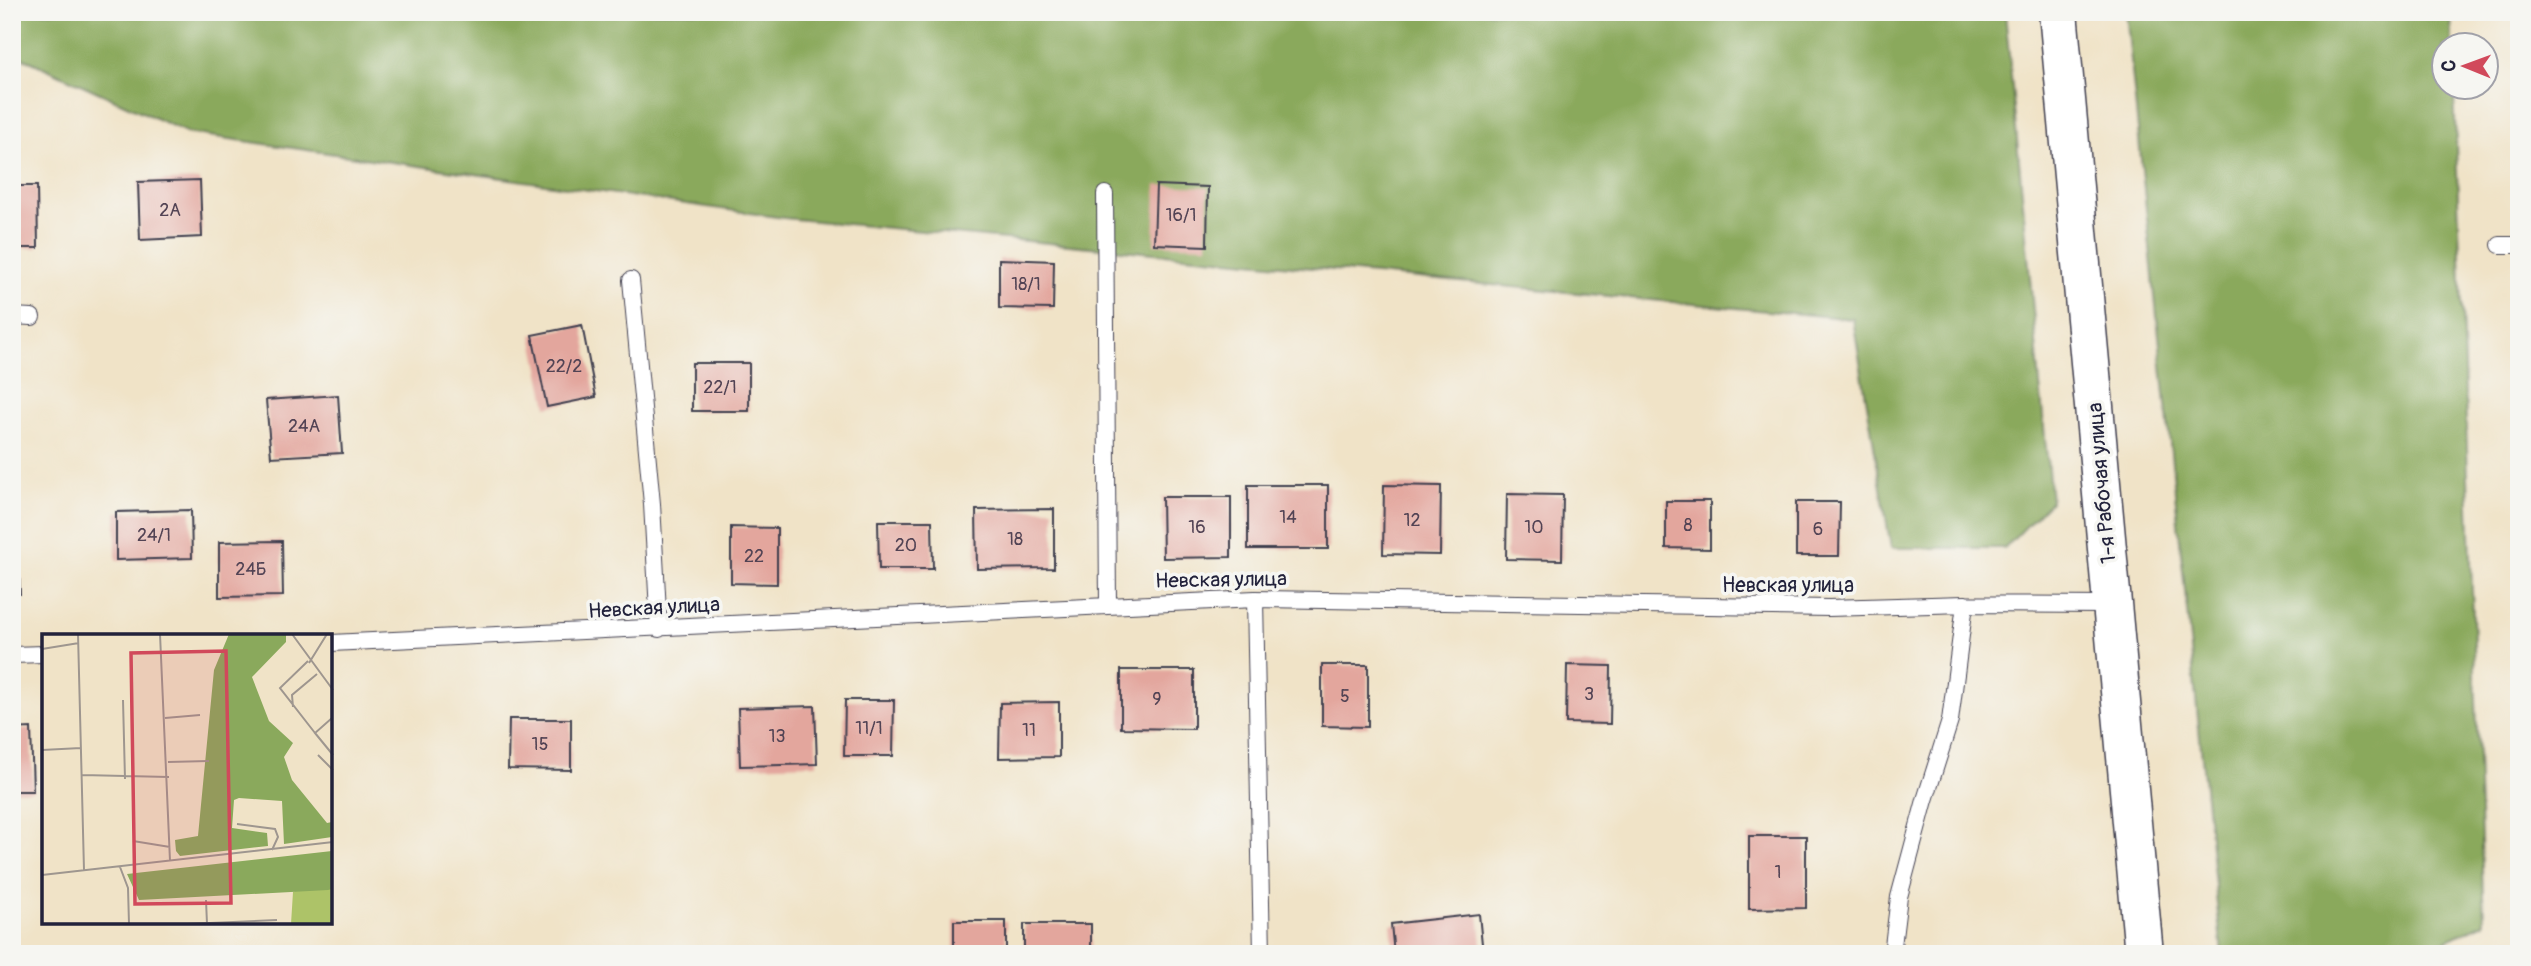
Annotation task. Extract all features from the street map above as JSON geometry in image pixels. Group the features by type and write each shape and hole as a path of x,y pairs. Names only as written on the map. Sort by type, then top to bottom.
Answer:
{"main road":[{"name":"1-я Рабочая улица","path":"2058,12 2144,954"}],"lane":[{"path":"1105,194 1108,605"},
{"path":"2500,245 2519,244"},
{"path":"631,280 652,504 659,629"},
{"path":"12,316 32,317"},
{"name":"Невская улица","path":"332,643 1255,599 1829,608 1965,604 2113,605"},
{"path":"1255,599 1262,954"},
{"path":"1892,954 1899,897 1950,720 1965,604"},
{"path":"12,655 42,654"}],"green space":[{"path":"12,12 2005,12 2051,501 2005,548 1891,548 1853,319 784,218 188,133 12,53"},
{"path":"2126,12 2451,12 2452,32 2430,32 2430,102 2455,102 2484,923 2417,954 2222,954"}],"building":[{"path":"200,180 202,237 140,240 138,182"},
{"path":"1156,185 1208,187 1207,246 1154,244"},
{"path":"12,186 37,186 38,248 12,248"},
{"path":"999,259 1054,261 1053,309 999,308"},
{"path":"582,325 596,397 547,407 532,335"},
{"path":"692,363 749,363 749,411 692,411"},
{"path":"338,395 342,453 271,457 266,400"},
{"path":"1248,485 1328,485 1328,549 1248,549"},
{"path":"1384,485 1441,486 1440,555 1383,554"},
{"path":"1507,494 1563,495 1562,560 1506,559"},
{"path":"1162,497 1231,497 1231,557 1163,558"},
{"path":"1666,501 1710,501 1710,549 1666,548"},
{"path":"1796,502 1840,502 1839,556 1796,556"},
{"path":"1054,509 1054,568 977,569 976,510"},
{"path":"191,510 192,558 116,560 116,512"},
{"path":"878,521 932,521 933,569 879,569"},
{"path":"731,527 777,528 777,584 731,583"},
{"path":"12,539 18,539 20,594 12,594"},
{"path":"282,541 283,596 219,597 219,542"},
{"path":"1322,665 1368,665 1368,727 1322,726"},
{"path":"1567,665 1611,666 1610,724 1566,723"},
{"path":"1121,670 1194,670 1194,729 1121,728"},
{"path":"845,700 894,700 893,756 844,756"},
{"path":"1059,702 1059,757 999,758 1000,703"},
{"path":"815,706 817,764 740,766 738,708"},
{"path":"509,719 571,719 571,770 508,769"},
{"path":"31,728 33,791 12,791 12,729"},
{"path":"1749,836 1806,836 1806,908 1749,909"},
{"path":"1479,914 1483,954 1394,954 1391,924"},
{"path":"954,921 1006,921 1006,954 954,954"},
{"path":"1024,924 1091,924 1091,954 1024,954"}]}
